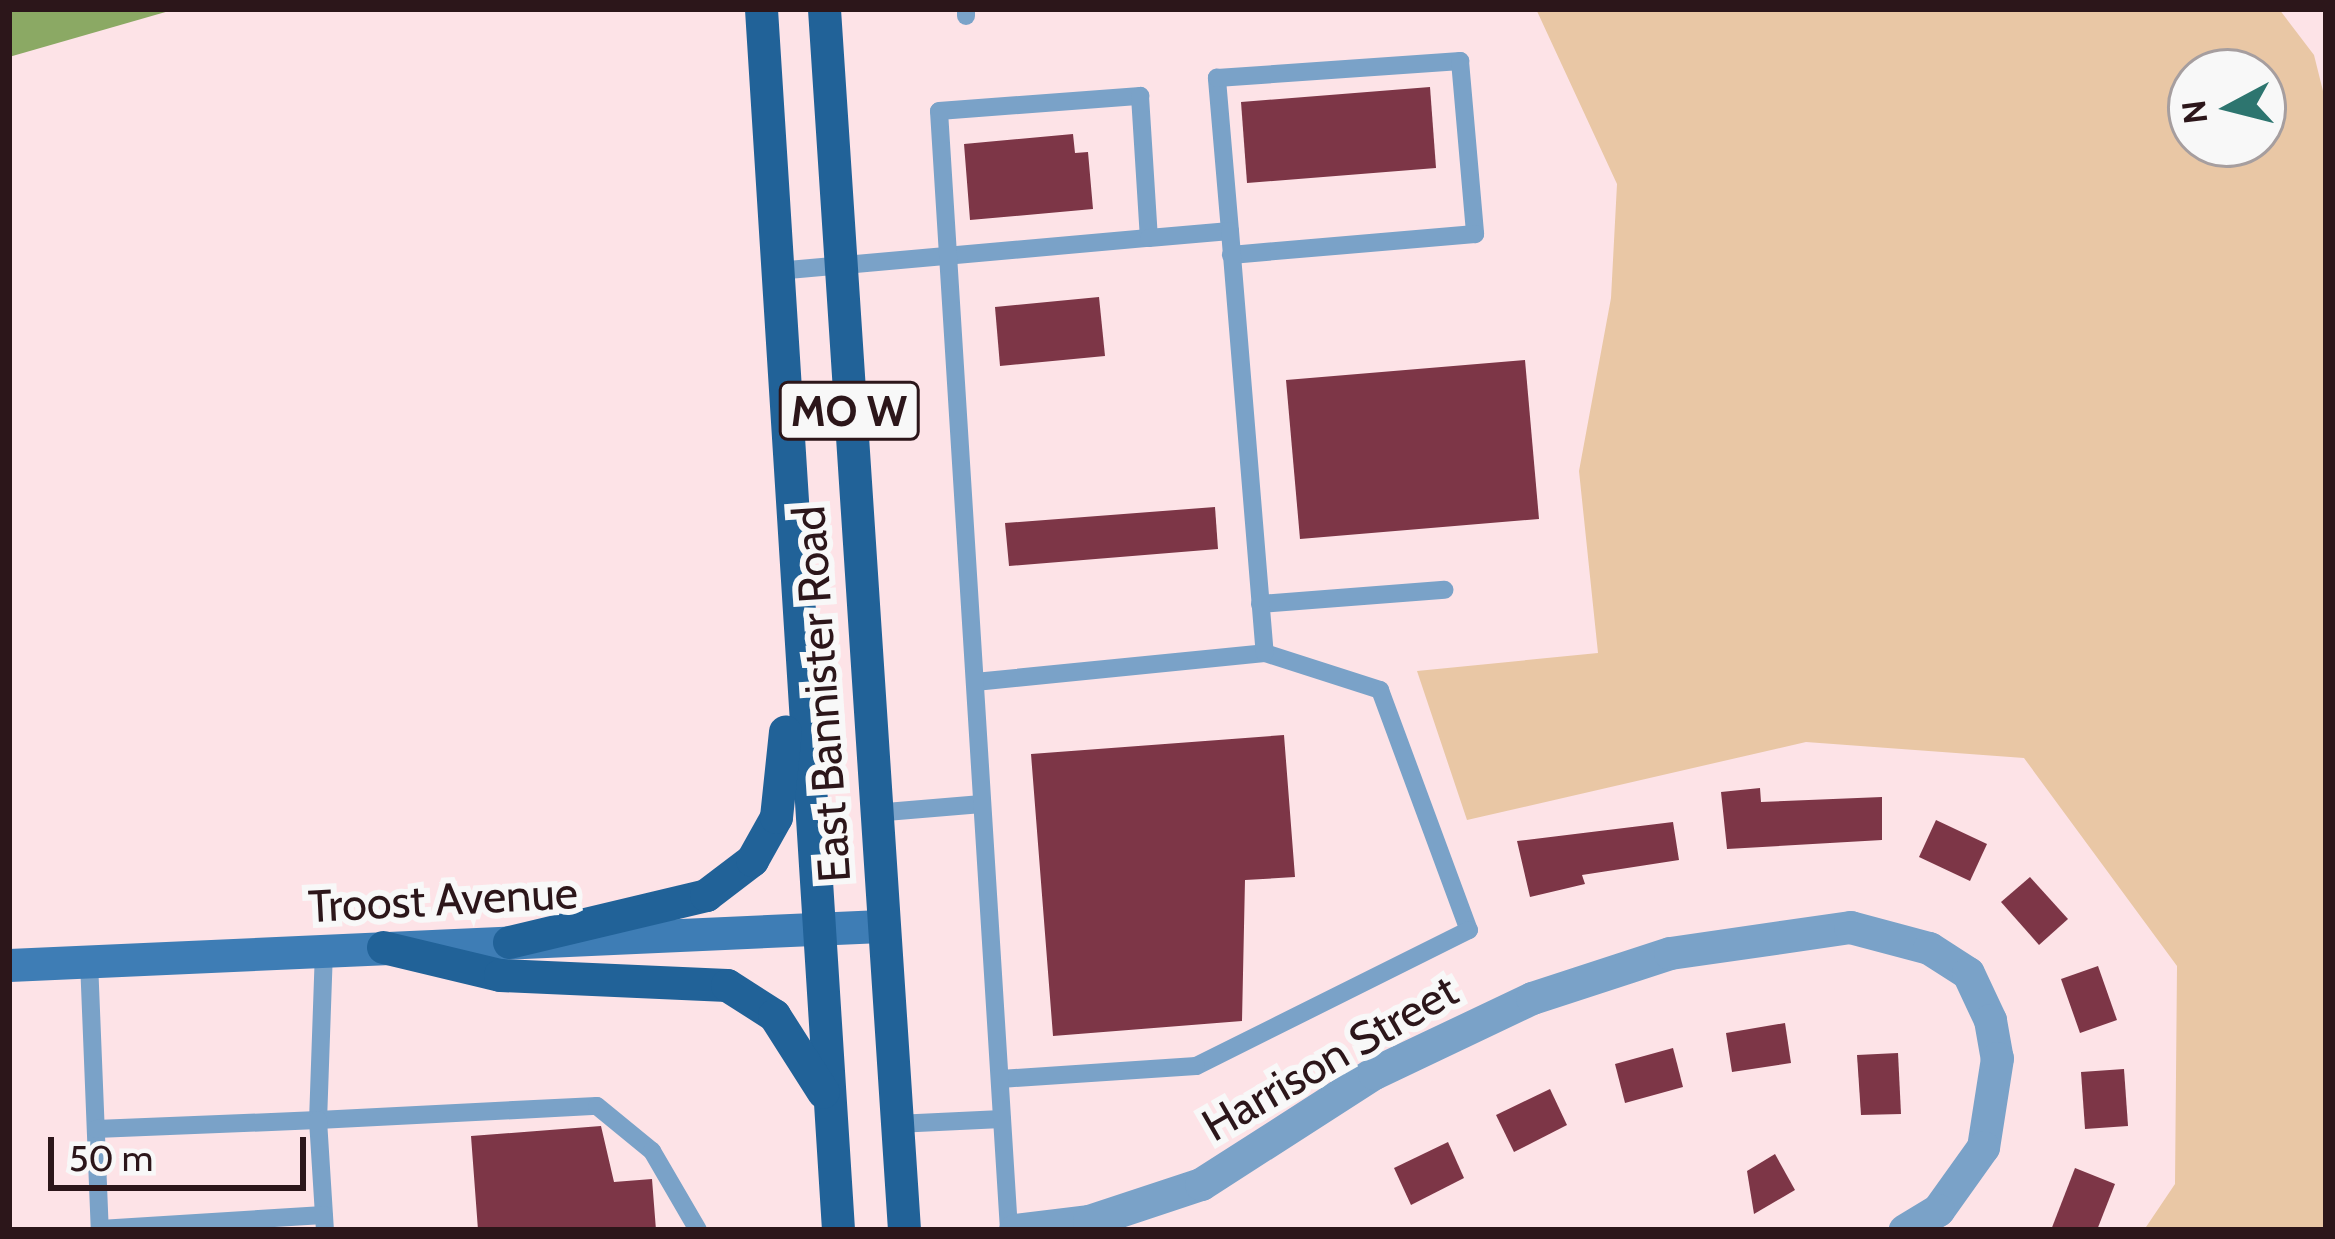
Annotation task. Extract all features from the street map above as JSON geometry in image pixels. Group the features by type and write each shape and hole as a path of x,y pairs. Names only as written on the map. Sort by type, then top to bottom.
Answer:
{"main road":[{"name":"East Bannister Road","path":"760,9 838,1230"},
{"name":"East Bannister Road","path":"824,9 904,1230"},
{"path":"509,942 706,895 752,860 776,817 787,767 775,555 787,417"},
{"name":"Troost Avenue","path":"9,965 881,926"},
{"path":"382,947 500,975 727,985 774,1015 830,1106"}],"street":[{"name":"Harrison Street","path":"1012,1230 1089,1221 1201,1184 1374,1073 1532,998 1670,953 1794,931 1878,930 1968,973 1992,1033 1983,1147 1938,1210 1905,1230"}],"lane":[{"path":"1231,255 1475,234 1460,61 1217,78 1231,255 1264,652"},
{"path":"1012,1230 939,111 1140,96 1149,238"},
{"path":"777,272 1230,231"},
{"path":"1260,604 1444,590"},
{"path":"975,682 1264,652 1380,690 1469,930 1196,1066 1000,1079"},
{"path":"874,813 982,804"},
{"path":"88,961 100,1230 325,1223 318,1120 324,950"},
{"path":"96,1129 597,1106 652,1151 698,1230"},
{"path":"896,1124 1002,1119"}],"shaded area":[{"path":"9,9 176,9 9,57"},
{"path":"1536,9 2279,9 2314,55 2326,103 2326,1230 2144,1230 2175,1184 2177,966 2024,758 1806,742 1467,820 1417,671 1598,653 1579,471 1611,298 1617,184"}],"building":[{"path":"1430,87 1436,168 1247,183 1241,102"},
{"path":"1073,134 1075,153 1088,152 1093,209 970,220 964,144"},
{"path":"1099,297 1105,356 1000,366 995,307"},
{"path":"1525,360 1539,519 1300,539 1286,380"},
{"path":"1215,507 1218,549 1009,566 1005,523"},
{"path":"1284,735 1295,877 1245,880 1242,1021 1053,1036 1031,754"},
{"path":"1760,788 1761,802 1882,797 1882,840 1727,849 1721,792"},
{"path":"1936,820 1987,844 1970,881 1919,857"},
{"path":"1673,822 1679,860 1582,875 1585,884 1530,897 1517,841"},
{"path":"2030,877 2068,919 2039,945 2001,902"},
{"path":"2098,966 2117,1020 2080,1033 2061,979"},
{"path":"1785,1023 1791,1063 1732,1072 1726,1033"},
{"path":"1673,1048 1683,1087 1625,1103 1615,1064"},
{"path":"1898,1053 1901,1114 1861,1115 1857,1055"},
{"path":"2124,1069 2128,1126 2085,1129 2081,1072"},
{"path":"1550,1089 1567,1125 1514,1152 1496,1115"},
{"path":"601,1126 614,1182 652,1179 656,1230 478,1230 471,1136"},
{"path":"1448,1142 1464,1178 1411,1205 1394,1168"},
{"path":"1775,1154 1795,1190 1754,1214 1747,1171"},
{"path":"2075,1168 2115,1184 2097,1230 2051,1230"}]}
